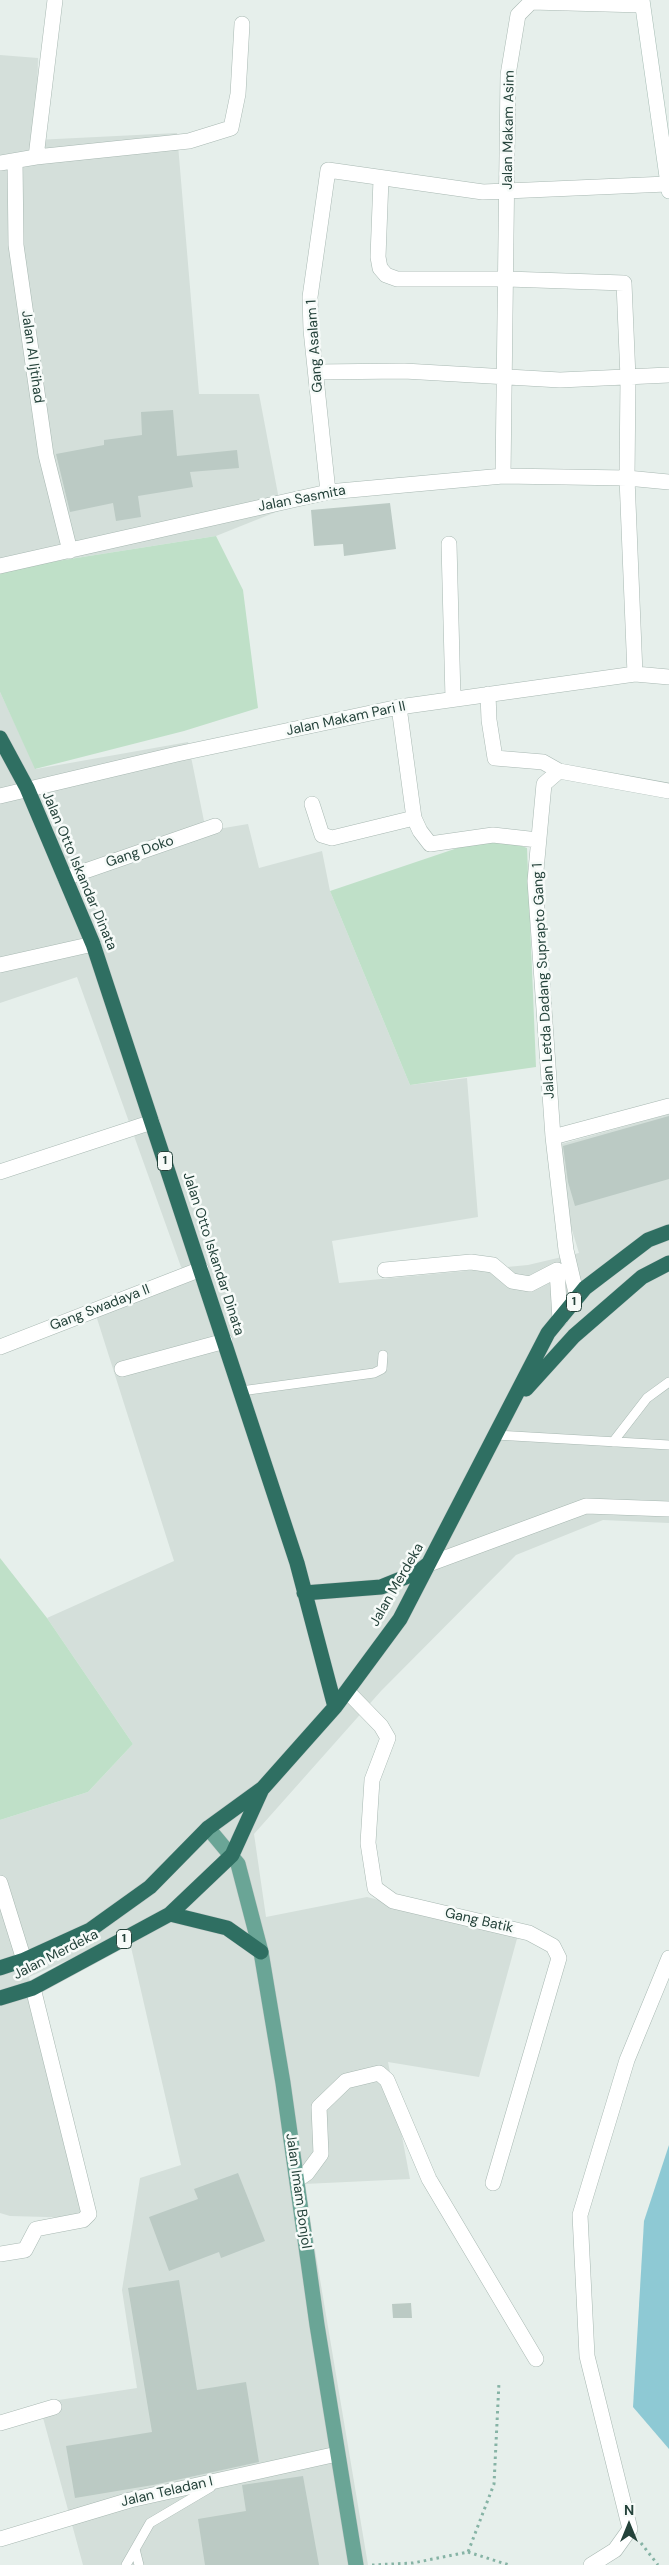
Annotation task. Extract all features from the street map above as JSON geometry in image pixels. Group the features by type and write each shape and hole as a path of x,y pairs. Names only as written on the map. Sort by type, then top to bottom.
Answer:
{"highway":[{"name":"Jalan Otto Iskandar Dinata","path":"0,738 27,788 93,944 241,1391 304,1594 335,1707"},
{"name":"Jalan Merdeka","path":"0,1968 24,1960 90,1930 150,1887 208,1828 263,1788 335,1707 400,1619 548,1333 585,1288 648,1240 669,1232"},
{"name":"Jalan Merdeka","path":"513,1403 574,1336 642,1278 669,1263"},
{"path":"304,1594 381,1587 418,1572 429,1564"},
{"name":"Jalan Merdeka","path":"0,1998 33,1988 170,1914 232,1855 263,1788"},
{"path":"170,1914 227,1928 262,1952"}],"main road":[{"name":"Jalan Imam Bonjol","path":"208,1828 238,1864 262,1952 337,2454 356,2565"}],"street":[{"path":"36,157 55,0"},
{"name":"Jalan Makam Asim","path":"503,476 507,279 508,75 518,15 531,2 642,3"},
{"path":"635,674 627,478 628,378 624,283 507,279 397,279 386,275 380,268 378,256 381,179 483,192 668,188 642,3"},
{"path":"8,162 36,157 188,141 231,128 238,94 242,24"},
{"name":"Jalan Al Ijtihad","path":"8,162 16,245 46,455 70,551"},
{"name":"Gang Asalam 1","path":"328,492 311,330 310,297 328,170 381,179"},
{"path":"316,372 376,370 560,380 628,378 669,374"},
{"name":"Jalan Sasmita","path":"0,566 328,492 503,476 627,478 669,482"},
{"path":"449,544 453,699"},
{"name":"Jalan Makam Pari II","path":"0,796 27,788 399,707 635,674 669,677"},
{"path":"488,694 489,720 495,758 543,762 558,771 669,791"},
{"path":"399,707 414,818 420,831 430,844 492,835 538,840"},
{"name":"Jalan Letda Dadang Suprapto Gang 1","path":"558,771 544,784 535,881 554,1137 566,1250 578,1297"},
{"path":"312,804 322,835 332,838 414,818"},
{"name":"Gang Doko","path":"65,878 215,826"},
{"path":"0,965 93,944"},
{"path":"554,1137 669,1106"},
{"path":"0,1172 152,1122"},
{"path":"385,1270 471,1262 493,1265 512,1281 530,1284 557,1270 560,1319"},
{"name":"Gang Swadaya II","path":"0,1347 200,1269"},
{"path":"122,1369 224,1342"},
{"path":"429,1564 586,1506 669,1509"},
{"name":"Gang Batik","path":"347,1691 381,1726 388,1738 372,1780 368,1843 375,1888 393,1901 529,1932 553,1946 558,1958 493,2183"},
{"path":"0,1883 24,1960"},
{"path":"591,2565 615,2550 630,2529 587,2356 580,2216 627,2060 669,1958"},
{"path":"0,2254 25,2250 36,2229 83,2220 89,2214 33,1988"},
{"path":"296,2180 307,2173 321,2154 319,2107 346,2081 379,2073 387,2080 429,2178 536,2359"},
{"path":"0,2423 54,2407"},
{"name":"Jalan Teladan I","path":"0,2539 130,2500 337,2454"}],"lane":[{"path":"241,1391 374,1373 382,1369 383,1355"},
{"path":"613,1442 647,1398 669,1382"},
{"path":"496,1434 669,1445"},
{"path":"126,2565 150,2523 224,2479"},
{"path":"135,2549 139,2565"}],"path":[{"path":"468,2552 494,2484 499,2382"},
{"path":"630,2529 658,2565"},
{"path":"366,2565 413,2563 468,2552 509,2565"}],"shaded area":[{"path":"0,55 38,58 36,140 177,133 199,394 259,394 281,510 216,536 0,570"},
{"path":"0,692 36,769 188,742 206,831 248,824 259,868 322,851 330,891 410,1085 467,1078 478,1217 332,1241 339,1283 528,1265 579,1253 547,1148 669,1114 669,1523 603,1520 516,1555 381,1691 254,1834 266,1917 367,1897 518,1935 479,2077 388,2062 410,2179 304,2184 368,2565 83,2565 39,2403 137,2388 122,2290 140,2178 181,2165 128,1934 29,1977 83,2218 10,2216 0,2213 0,1820 88,1792 133,1744 47,1618 174,1561 94,1309 185,1278 77,977 0,1003"}],"green space":[{"path":"216,536 243,590 258,708 184,731 35,769 0,692 0,570"},
{"path":"493,836 527,848 536,1067 410,1085 330,891"},
{"path":"0,1558 47,1618 133,1744 88,1792 0,1820"}],"water":[{"path":"669,2145 669,2449 633,2407 644,2221"}],"building":[{"path":"173,410 177,456 237,450 239,468 190,472 193,487 138,496 141,517 116,521 113,503 70,512 56,454 104,445 104,440 142,435 141,412"},
{"path":"390,503 396,549 344,556 343,544 314,546 311,510"},
{"path":"669,1116 669,1179 575,1206 568,1182 563,1146"},
{"path":"238,2173 265,2241 221,2258 219,2252 169,2271 149,2217 198,2199 194,2189"},
{"path":"179,2280 197,2390 246,2382 259,2462 153,2485 75,2498 66,2446 152,2432 128,2288"},
{"path":"411,2303 412,2318 393,2318 392,2304"},
{"path":"303,2476 319,2565 205,2565 198,2519 246,2511 242,2485"}]}
